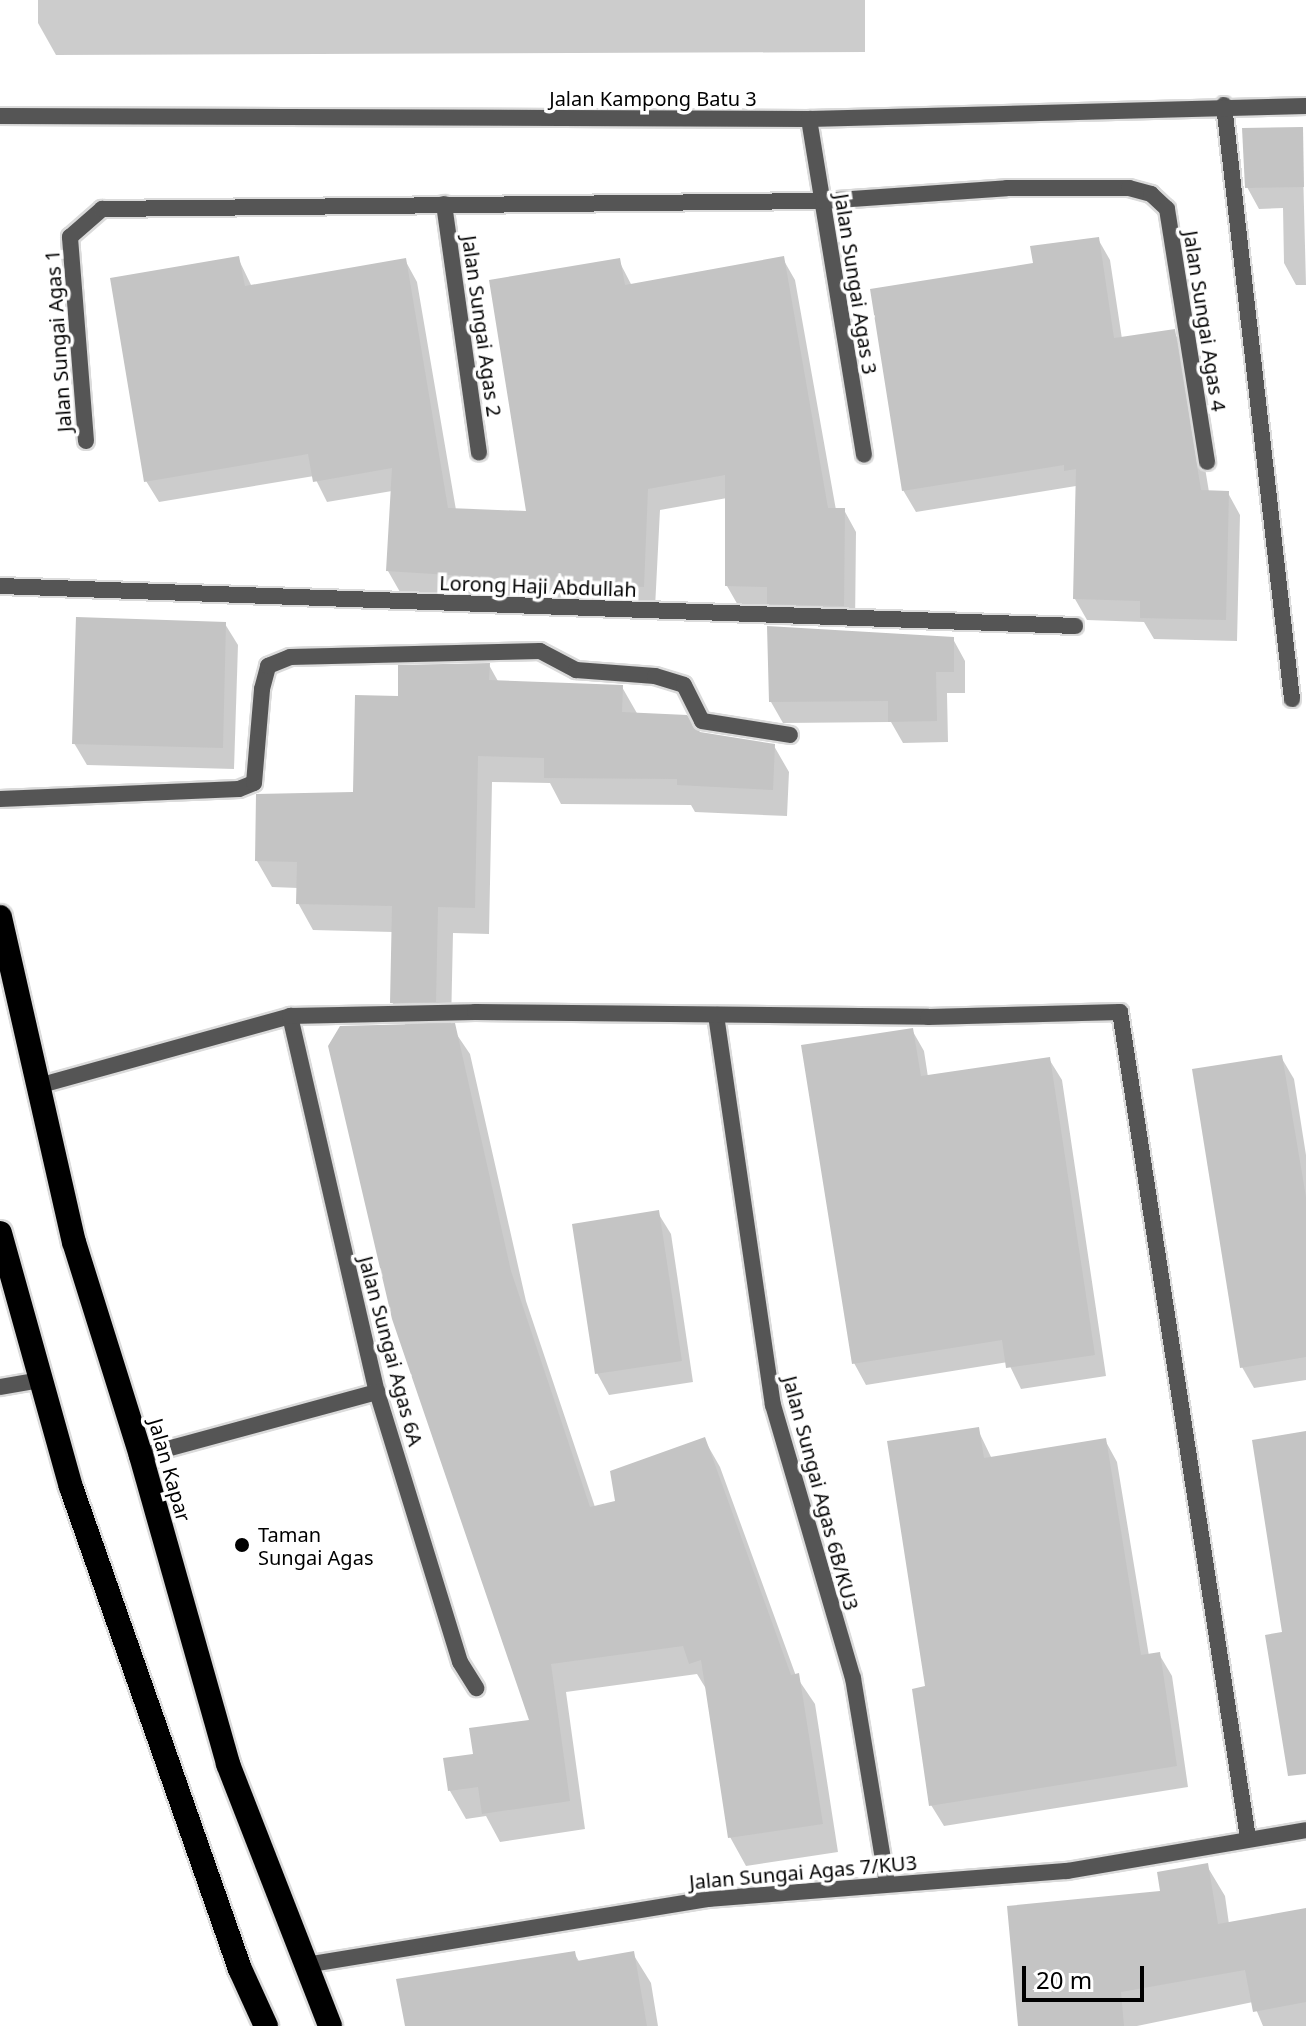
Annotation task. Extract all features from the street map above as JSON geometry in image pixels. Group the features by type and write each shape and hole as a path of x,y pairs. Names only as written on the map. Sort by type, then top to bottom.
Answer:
{"highway":[{"name":"Jalan Kapar","path":"0,917 74,1242 141,1456 228,1764 330,2026"},
{"path":"0,1233 40,1380 175,1783 266,2026"}],"street":[{"name":"Jalan Kampong Batu 3","path":"0,116 809,119 1224,105 1306,106"},
{"path":"1224,105 1292,699"},
{"name":"Jalan Sungai Agas 3","path":"809,119 864,455"},
{"name":"Jalan Sungai Agas 4","path":"823,201 1007,188 1129,188 1151,194 1167,209 1207,462"},
{"path":"444,204 823,201"},
{"name":"Jalan Sungai Agas 1","path":"86,441 70,237 102,209 444,204"},
{"name":"Jalan Sungai Agas 2","path":"444,204 479,453"},
{"name":"Lorong Haji Abdullah","path":"0,586 1075,626"},
{"path":"0,799 239,789 254,783 262,689 268,666 290,657 540,651 576,670 655,676 684,685 702,721 790,735"},
{"path":"38,1086 290,1016 1120,1012 1248,1838"},
{"name":"Jalan Sungai Agas 6B/KU3","path":"716,1015 773,1405 853,1678 887,1883"},
{"name":"Jalan Sungai Agas 6A","path":"290,1016 377,1392 460,1662 476,1688"},
{"path":"0,1387 40,1380"},
{"path":"141,1456 377,1392"},
{"name":"Jalan Sungai Agas 7/KU3","path":"305,1965 709,1899 1097,1868 1248,1838 1306,1830"}],"building":[{"path":"1303,127 1304,187 1245,188 1242,128"},
{"path":"1099,237 1114,338 1175,329 1201,490 1229,491 1226,620 1140,618 1140,601 1073,599 1076,469 1064,471 1064,465 902,491 870,289 1033,263 1030,246"},
{"path":"239,256 245,286 406,258 448,508 526,511 489,280 620,258 625,285 784,256 828,508 845,508 844,606 767,604 767,587 725,586 725,475 648,489 644,587 386,571 392,468 313,482 308,454 144,482 110,278"},
{"path":"76,617 226,622 223,748 72,744"},
{"path":"767,626 954,637 954,672 936,672 937,721 888,722 888,701 769,702"},
{"path":"490,663 489,680 623,685 622,712 687,715 700,732 775,744 773,790 677,785 677,779 544,778 544,758 478,756 475,908 438,907 436,1002 390,1003 392,906 296,904 297,862 255,861 256,794 353,792 355,695 398,696 398,665"},
{"path":"455,1023 511,1271 590,1507 615,1501 610,1471 705,1437 791,1675 799,1673 823,1824 728,1838 701,1660 689,1664 683,1646 551,1664 570,1801 482,1814 478,1787 448,1791 443,1758 473,1754 469,1728 529,1720 392,1319 328,1046 340,1026"},
{"path":"913,1028 921,1076 1050,1057 1095,1355 1006,1368 1002,1340 852,1364 801,1045"},
{"path":"1282,1055 1306,1197 1306,1357 1240,1368 1192,1069"},
{"path":"659,1210 682,1361 595,1374 572,1224"},
{"path":"979,1427 984,1458 1106,1438 1141,1655 1160,1652 1177,1766 929,1806 912,1689 925,1686 887,1441"},
{"path":"1306,1431 1306,1774 1288,1776 1265,1635 1282,1632 1252,1440"},
{"path":"1208,1863 1218,1924 1306,1908 1306,2002 1253,2012 1245,1970 1121,1992 1124,2026 1018,2026 1007,1906 1160,1891 1157,1872"},
{"path":"575,1951 577,1961 634,1951 647,2026 405,2026 396,1979"}],"place":[{"name":"Taman Sungai Agas","path":"242,1545"}]}
